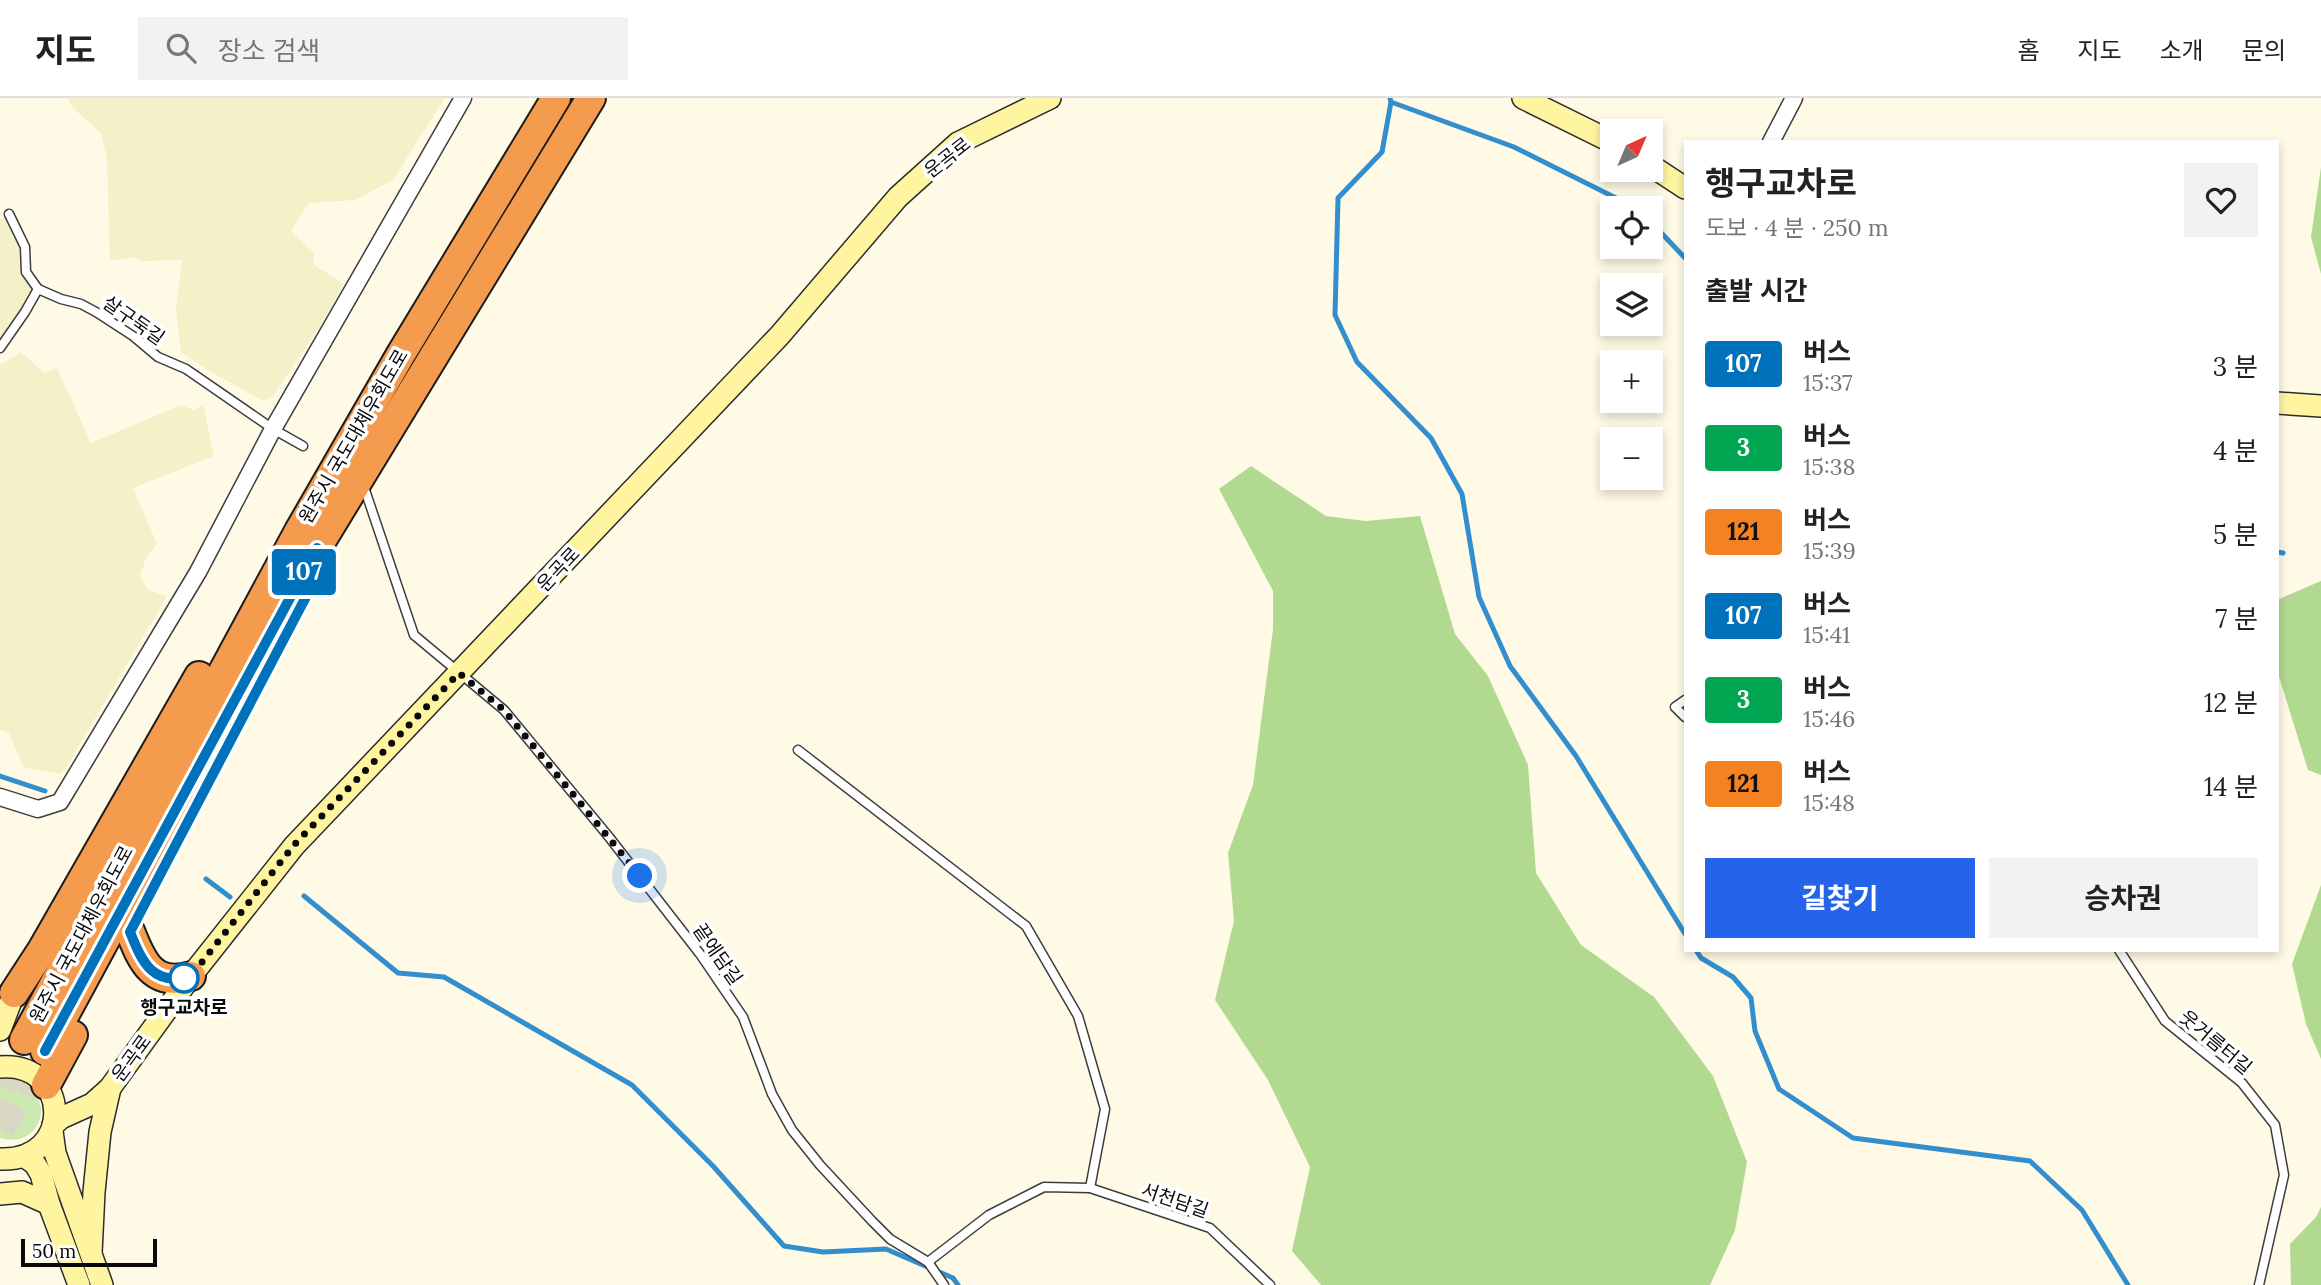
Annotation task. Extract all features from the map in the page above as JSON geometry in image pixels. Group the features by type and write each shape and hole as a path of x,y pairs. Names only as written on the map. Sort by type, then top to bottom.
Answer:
{"highway":[{"name":"원주시 국도대체우회도로","path":"308,539 401,354 555,98"},
{"path":"23,1040 308,539 591,98"},
{"path":"50,1092 130,932 308,593 308,539"},
{"path":"7,997 42,950 262,565 308,539"},
{"path":"130,932 139,956 163,978 177,980 191,976"}],"street":[{"path":"0,797 38,809 60,802 198,572 273,429 463,98"},
{"name":"운곡로","path":"110,1088 191,976 294,845 780,335 898,197 958,143 1050,98"},
{"path":"1523,98 1600,136"},
{"path":"1772,140 1794,98"},
{"path":"1663,174 1684,187"},
{"path":"2279,403 2321,406"},
{"path":"7,997 23,1040"},
{"path":"0,1067 11,1066 31,1072 50,1092 65,1101 110,1088"},
{"path":"8,1162 36,1151 61,1118 92,1104 110,1088"},
{"path":"91,1253 100,1132 110,1088"},
{"path":"50,1092 55,1106 55,1153 102,1285"},
{"path":"8,1162 35,1164 41,1174 49,1204 79,1285"},
{"path":"0,1194 22,1192 49,1204"}],"lane":[{"path":"0,348 38,289 26,272 24,247 9,214"},
{"name":"살구둑길","path":"38,289 96,312 133,336 158,357 186,369 273,429 303,446"},
{"path":"365,490 414,635 459,673"},
{"name":"끝에담길","path":"459,673 504,710 609,837 700,954 743,1017 772,1094 792,1130 820,1165 890,1239 930,1264 942,1281"},
{"path":"1684,701 1675,707 1684,716"},
{"path":"798,750 1026,926 1078,1016 1105,1109 1090,1188 1044,1187 989,1215 930,1264"},
{"name":"웃거름터길","path":"2120,952 2165,1021 2242,1083 2275,1125 2284,1175 2259,1285"},
{"name":"서천담길","path":"1090,1188 1210,1228 1270,1285"}],"shaded area":[{"path":"67,98 445,98 393,180 355,200 309,203 291,231 314,253 314,265 344,284 315,334 272,397 263,401 181,352 176,310 182,260 141,261 133,257 110,261 107,159 101,133 73,108"},
{"path":"6,217 22,246 34,289 6,339 0,344 0,220"},
{"path":"21,352 44,373 57,368 91,443 181,405 194,410 203,405 214,456 133,488 157,544 146,558 140,576 148,590 167,596 60,774 23,767 9,733 0,730 0,365"}],"green space":[{"path":"2321,167 2321,274 2311,237"},
{"path":"1251,466 1326,516 1366,521 1420,516 1455,634 1488,676 1528,765 1536,873 1581,945 1654,997 1713,1076 1747,1162 1735,1230 1710,1285 1321,1285 1292,1251 1310,1167 1268,1080 1215,1000 1234,921 1228,853 1253,785 1273,629 1273,591 1219,489"},
{"path":"2321,581 2321,775 2308,770 2279,676 2279,599"},
{"path":"2321,885 2321,1059 2306,1024 2292,964"},
{"path":"7,1082 23,1085 34,1093 40,1103 41,1115 37,1126 29,1135 16,1139 0,1138 0,1084"},
{"path":"2321,1207 2321,1285 2291,1285 2290,1244 2316,1217"}],"waterway":[{"path":"1390,98 1382,152 1338,198 1335,315 1357,362 1431,438 1462,494 1479,597 1510,666 1576,756 1684,932"},
{"path":"1391,102 1514,147 1612,196"},
{"path":"1663,235 1684,257"},
{"path":"2279,552 2283,553"},
{"path":"0,776 45,791"},
{"path":"206,879 230,897"},
{"path":"304,896 398,973 444,977 632,1085 713,1166 784,1246 823,1252 886,1249 953,1278 958,1285"},
{"path":"1697,952 1701,958 1733,977 1751,998 1755,1031 1779,1089 1853,1138 2030,1161 2082,1210 2128,1285"}],"tunnel":[{"path":"0,1085 24,1040"},
{"path":"0,1129 45,1051"}],"bus line":[{"name":"107","path":"45,1051 317,548 308,593 130,932 139,956 163,978 177,980 191,976"}],"place":[{"name":"행구교차로","path":"184,978"}],"route":[{"path":"184,978 191,976 294,845 459,673 504,710 640,876"}]}
